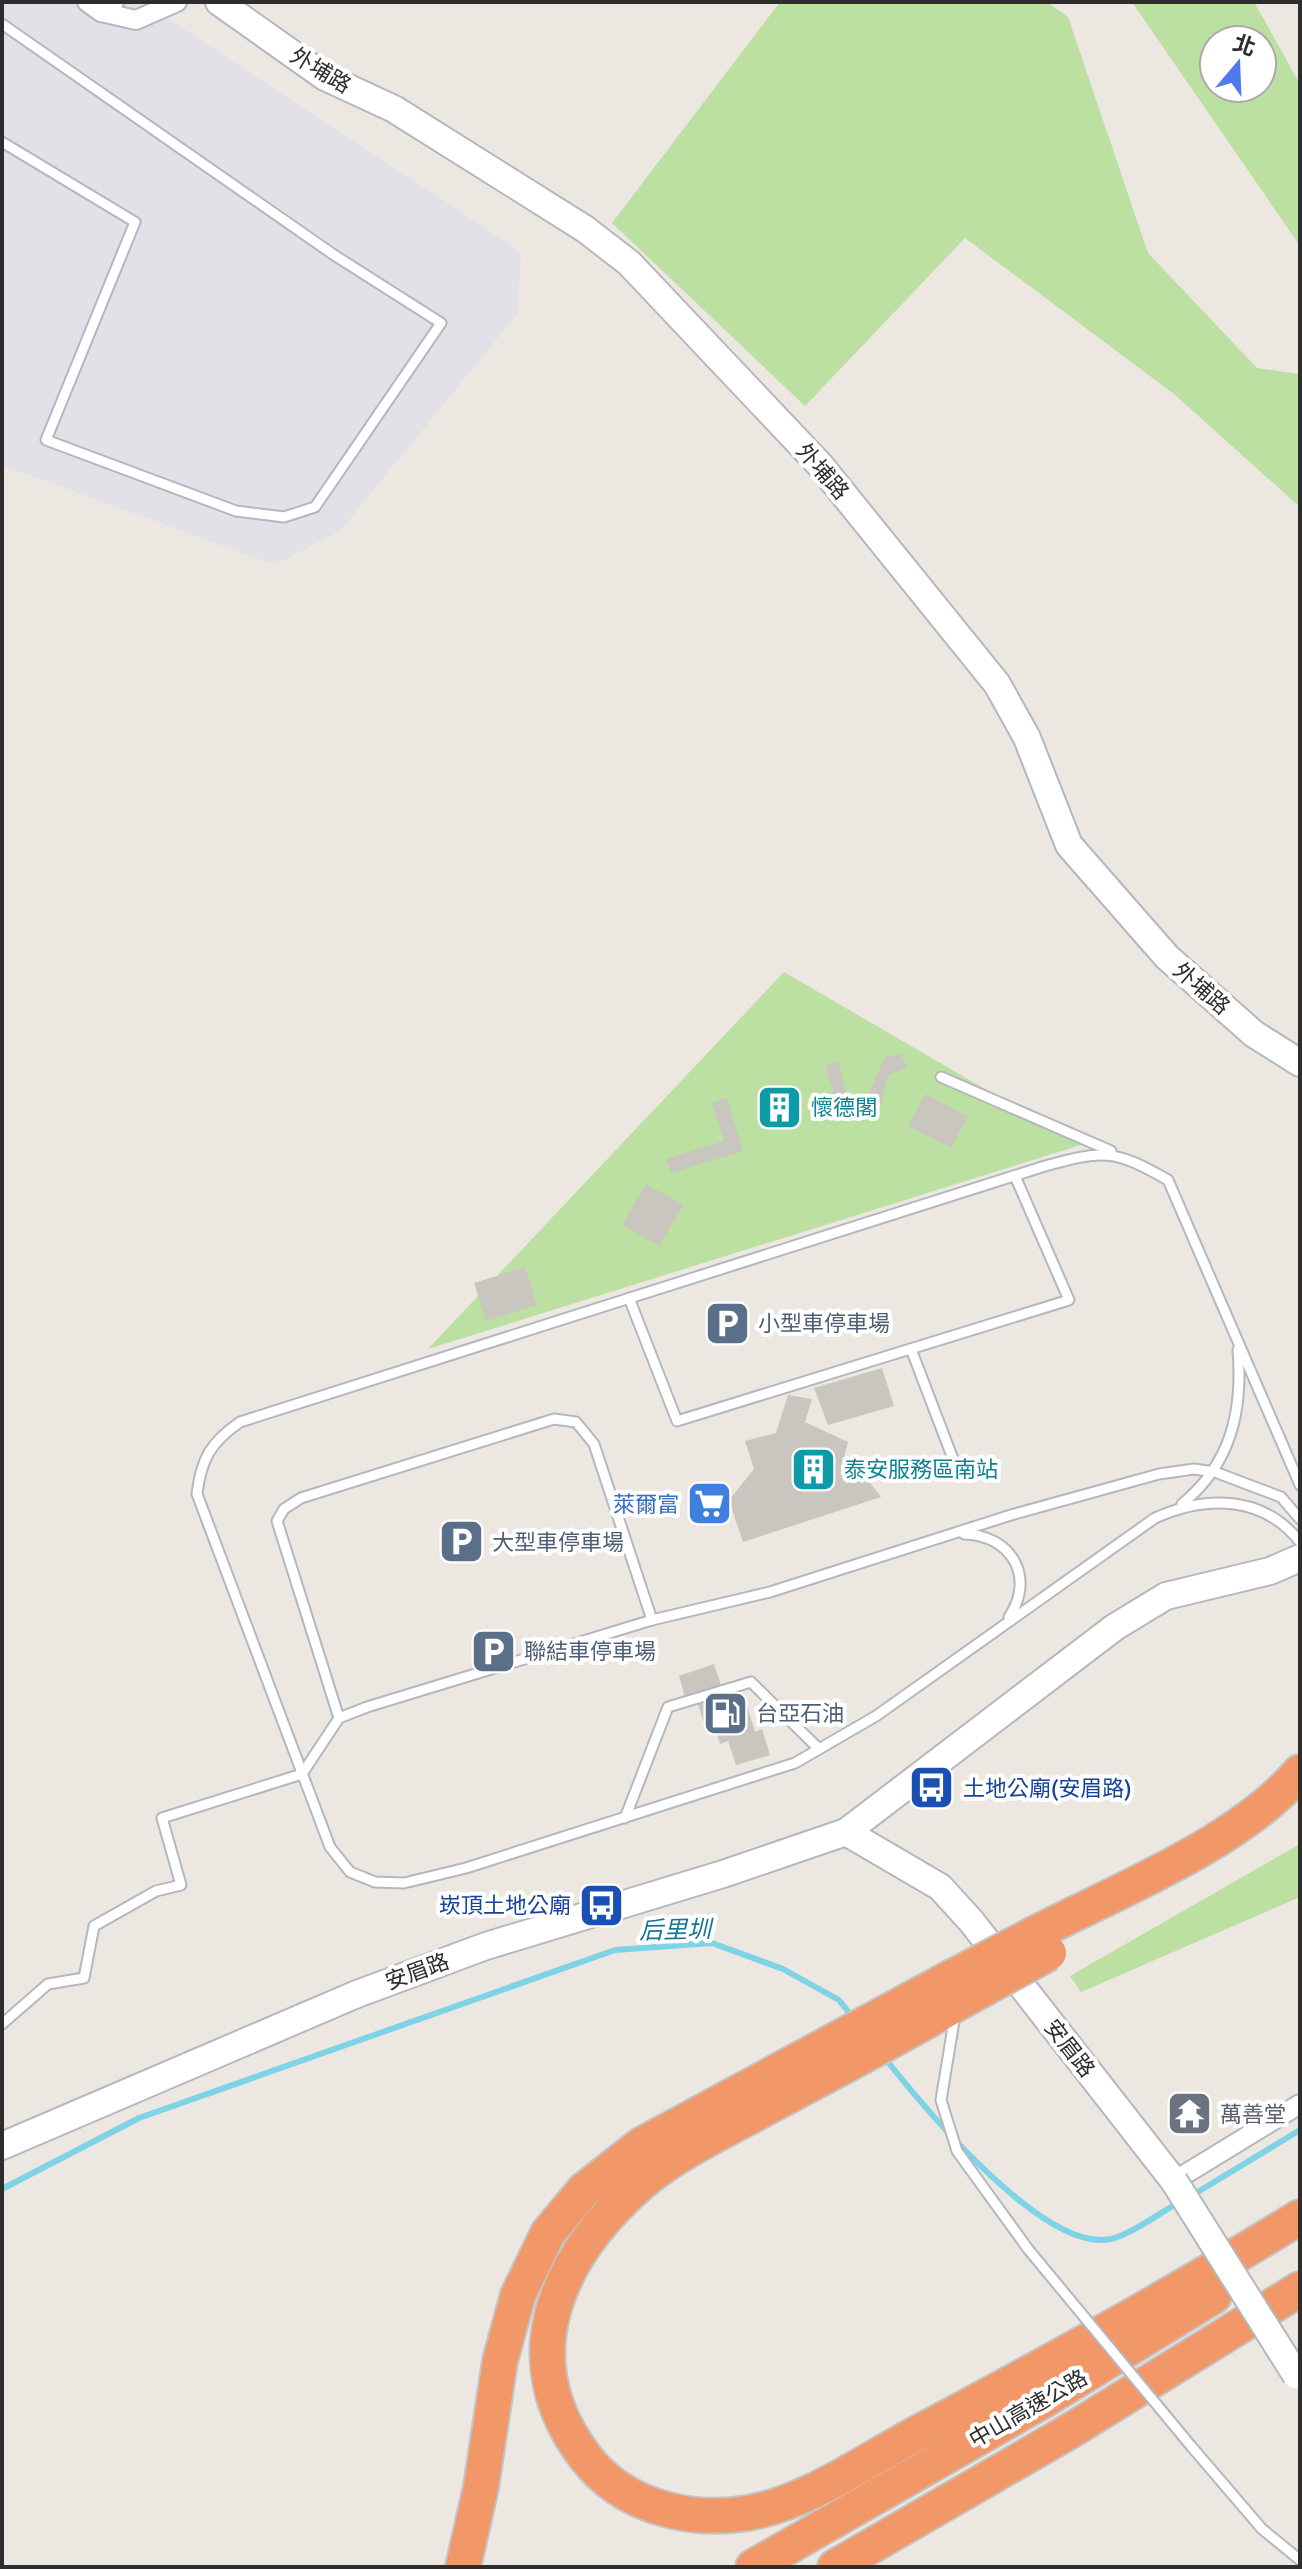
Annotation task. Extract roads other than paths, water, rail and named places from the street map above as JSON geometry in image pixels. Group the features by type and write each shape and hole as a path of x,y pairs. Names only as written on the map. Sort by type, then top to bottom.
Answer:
{"highway":[{"path":"1042,1944 1217,1840 1276,1800 1300,1772"},
{"path":"463,2567 481,2487 500,2361 518,2295 548,2233 584,2190 641,2145 850,2047 1042,1944 1228,1855 1287,1813 1300,1797"},
{"path":"850,2047 642,2182 584,2244 569,2267 550,2319 546,2347 551,2391 562,2422 584,2455 634,2497 686,2515 744,2514 767,2509 826,2482 1040,2368 1202,2278 1300,2217"},
{"name":"中山高速公路","path":"753,2567 1046,2399 1300,2243"},
{"name":"中山高速公路","path":"835,2567 1070,2431 1300,2289"}],"street":[{"path":"101,5 136,20 177,2"},
{"name":"外埔路","path":"219,2 325,77 394,109 585,229 629,263 820,465 997,684 1027,738 1069,845 1167,957 1254,1034 1300,1063"},
{"name":"安眉路","path":"2,2146 372,1988 486,1946 709,1879 846,1832 1140,1611 1166,1596 1270,1571 1300,1558"},
{"name":"安眉路","path":"846,1832 940,1887 971,1921 1174,2181 1298,2378"},
{"path":"1174,2181 1300,2104"}],"lane":[{"path":"2,24 334,255 441,323 315,507 284,517 236,511 46,440 135,222 2,142"},
{"path":"941,1077 1125,1157 1168,1180 1300,1485"},
{"path":"1125,1157 1106,1153 1083,1156 1015,1176 269,1412 240,1422 215,1439 200,1464 197,1494 330,1847 350,1872 375,1882 404,1883 466,1868 795,1763 876,1716 1155,1518 1179,1507 1224,1500 1266,1512 1291,1530 1300,1542"},
{"path":"629,1298 677,1421 1069,1300 1015,1176"},
{"path":"1179,1507 1215,1472 1234,1427 1240,1379 1237,1340"},
{"path":"911,1349 958,1472"},
{"path":"339,1718 277,1521 284,1509 301,1498 554,1419 576,1422 594,1444 652,1620"},
{"path":"2,2024 48,1984 84,1978 94,1926 156,1891 181,1885 162,1818 302,1774 339,1718 652,1620 770,1592 1159,1474 1194,1469 1215,1472 1281,1497 1300,1519"},
{"path":"955,1534 984,1536 1001,1543 1015,1559 1020,1582 1017,1605 1005,1623"},
{"path":"625,1818 668,1707 751,1682 819,1749"},
{"path":"955,1990 941,2100 957,2151 1028,2249 1191,2446 1262,2529 1300,2560"}],"waterway":[{"name":"后里圳","path":"2,2189 139,2118 615,1950 712,1943 783,1969 839,2000 854,2019"},
{"name":"后里圳","path":"884,2057 926,2108 987,2172 1053,2224 1084,2237 1111,2239 1137,2228 1181,2201"},
{"name":"后里圳","path":"1191,2196 1300,2130"}],"place":[{"name":"懷德閣","path":"780,1107"},
{"name":"小型車停車場","path":"727,1323"},
{"name":"泰安服務區南站","path":"813,1469"},
{"name":"萊爾富","path":"710,1504"},
{"name":"大型車停車場","path":"461,1542"},
{"name":"聯結車停車場","path":"493,1651"},
{"name":"台亞石油","path":"725,1713"},
{"name":"土地公廟(安眉路)","path":"932,1788"},
{"name":"崁頂土地公廟","path":"602,1905"},
{"name":"萬善堂","path":"1189,2114"}]}
